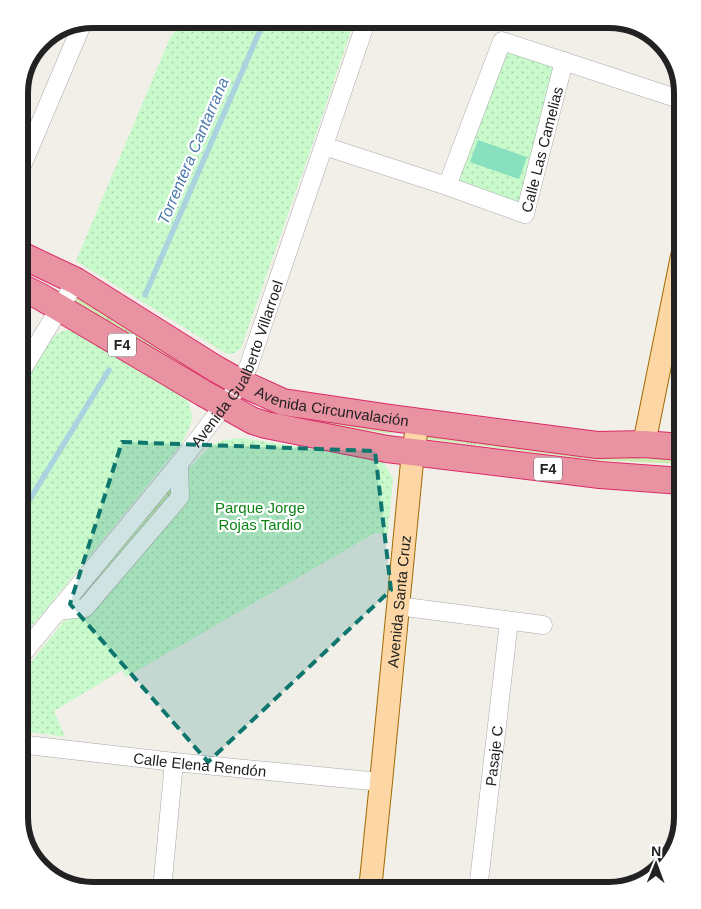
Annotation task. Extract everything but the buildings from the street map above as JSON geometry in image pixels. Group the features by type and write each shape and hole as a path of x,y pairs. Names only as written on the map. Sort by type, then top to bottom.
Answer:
{"highway":[{"name":"Avenida Circunvalación","path":"28,258 76,281 216,369 241,383 283,402 597,445 644,444 674,446"},
{"name":"Avenida Circunvalación","path":"28,290 224,405 253,421 266,425 386,449 600,475 674,480"}],"main road":[{"path":"644,444 674,296"},
{"name":"Avenida Santa Cruz","path":"371,882 418,422"}],"street":[{"name":"Avenida Gualberto Villarroel","path":"28,647 179,464 241,383 249,365 364,28"},
{"path":"28,152 80,29"},
{"path":"447,186 502,41 674,97"},
{"name":"Calle Las Camelias","path":"324,146 447,186 525,214 564,61"},
{"path":"28,360 76,281"},
{"path":"398,606 544,625"},
{"name":"Pasaje C","path":"479,882 509,620"},
{"name":"Calle Elena Rendón","path":"28,745 174,762 381,782"},
{"path":"163,882 174,762"}],"highlighted area":[{"path":"122,442 375,451 391,590 208,762 70,604"}],"green space":[{"path":"177,28 352,28 241,348 235,353 227,354 76,261 170,38"},
{"path":"504,48 556,66 523,201 517,205 458,183 457,177"},
{"path":"478,140 527,157 519,179 470,162"},
{"path":"79,294 207,372 202,380 74,303"},
{"path":"67,330 77,330 178,391 188,399 192,416 191,424 182,443 28,631 28,377 51,338"},
{"path":"268,406 392,426 391,434 267,414"},
{"path":"428,432 674,456 674,464 596,460 427,439"},
{"name":"Parque Jorge Rojas Tardio","path":"241,438 371,458 383,462 393,478 388,534 375,533 126,677 122,670 54,711 65,737 28,732 28,666 64,621 86,616 188,498 187,470 212,445 224,440"},
{"path":"172,486 173,496 82,603 74,604"}],"waterway":[{"name":"Torrentera Cantarrana","path":"145,295 261,28"},
{"name":"Torrentera Cantarrana","path":"28,502 109,370"}]}
